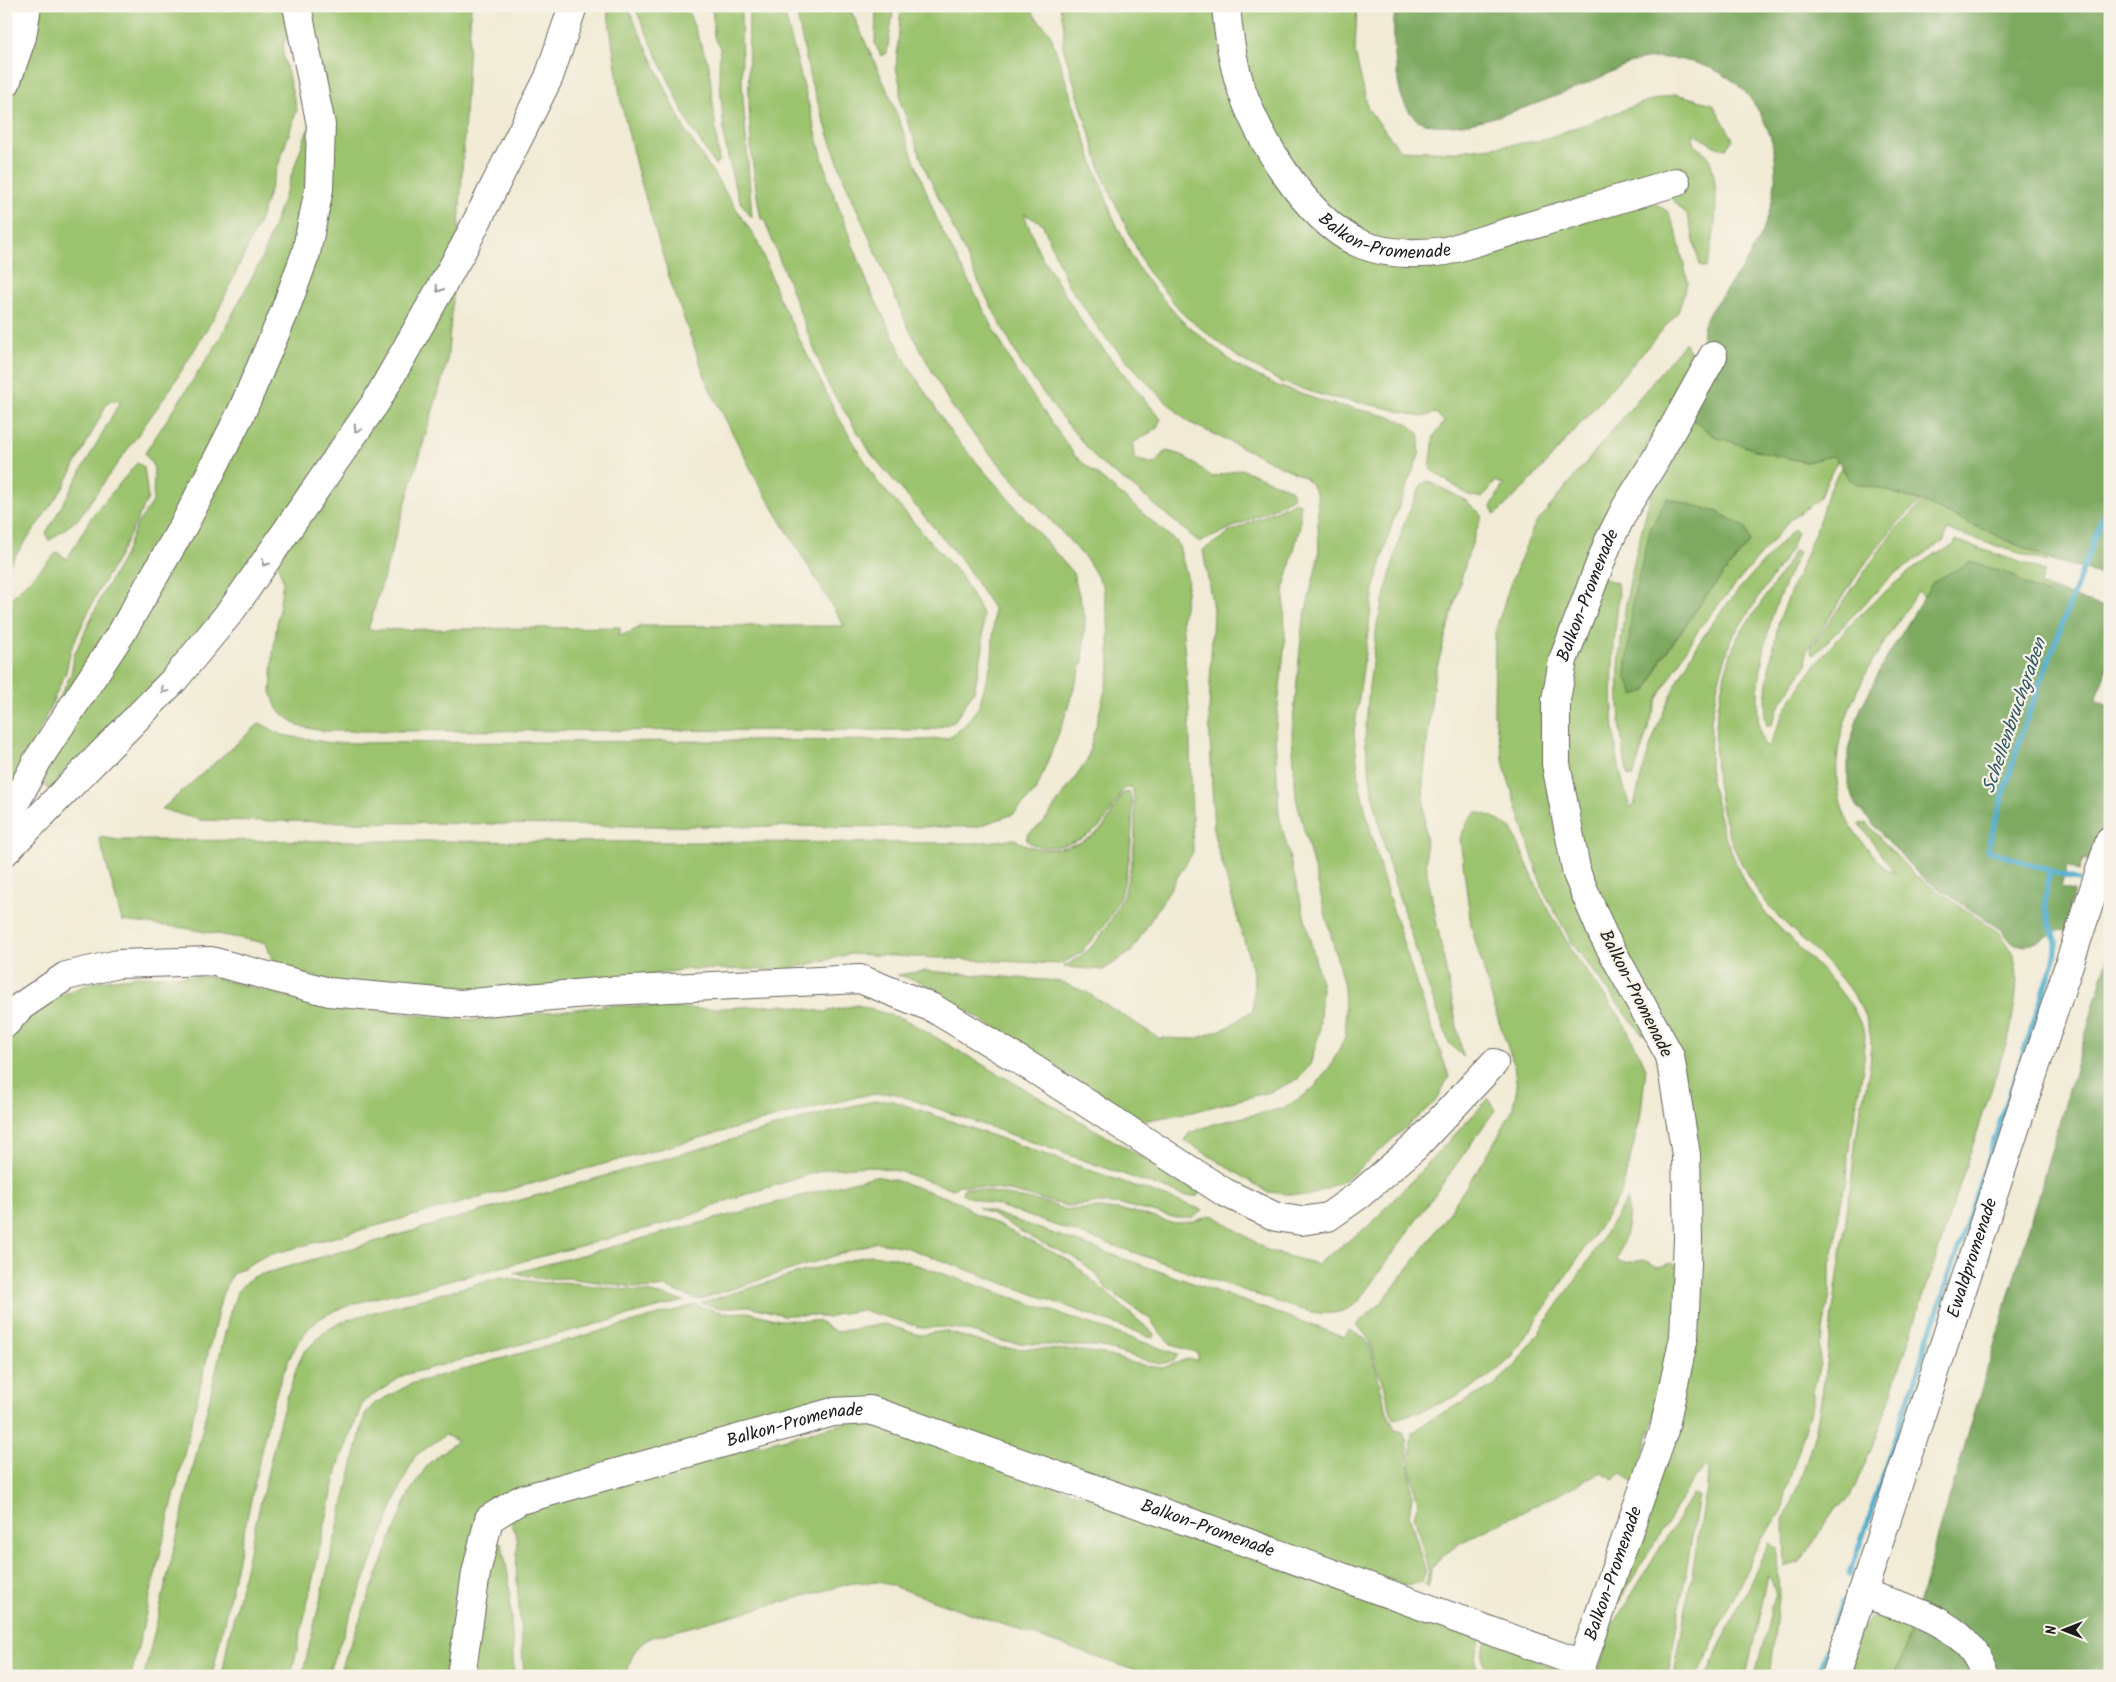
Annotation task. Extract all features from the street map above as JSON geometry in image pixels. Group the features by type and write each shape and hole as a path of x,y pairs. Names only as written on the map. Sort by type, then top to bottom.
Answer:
{"lane":[{"path":"6,82 22,37 27,6"},
{"path":"6,821 37,761 122,632 186,521 242,411 284,313 306,253 319,189 321,125 297,6"},
{"path":"6,851 173,681 231,611 376,402 464,247 549,77 573,6"},
{"name":"Balkon-Promenade","path":"1226,6 1229,40 1240,85 1260,130 1294,184 1334,228 1356,242 1382,251 1420,254 1446,251 1676,182"},
{"name":"Balkon-Promenade","path":"461,1676 476,1573 488,1519 520,1500 833,1412 870,1410 1229,1536 1582,1664 1664,1430 1684,1337 1688,1238 1686,1155 1670,1056 1603,934 1577,874 1556,764 1556,700 1563,660 1608,543 1626,507 1653,464 1713,356"},
{"name":"Ewaldpromenade","path":"1835,1676 2110,840"},
{"path":"6,1023 20,1007 66,976 118,964 211,961 329,992 460,1004 609,991 860,979 933,1008 1034,1069 1224,1192 1276,1217 1301,1221 1328,1217 1359,1195 1415,1147 1494,1063"},
{"path":"1862,1593 1933,1617 1961,1639 1981,1662 1985,1676"}],"green space":[{"path":"6,6 21,6 6,62"},
{"path":"33,6 290,6 293,26 284,42 283,55 297,110 259,222 219,309 171,388 78,519 49,541 46,534 121,400 108,402 63,488 6,569 6,97"},
{"path":"301,6 375,6 381,14 388,6 471,6 458,245 368,399 202,633 53,792 46,787 41,773 193,523 324,189"},
{"path":"607,6 627,6 685,130 758,242 778,296 836,413 877,481 961,576 983,615 983,649 974,691 954,722 931,730 323,731 298,726 277,709 271,692 273,653 283,581 277,562 455,274 447,363 368,630 620,627 620,636 639,628 639,626 844,626 757,481 709,387 671,283 637,169 621,102"},
{"path":"634,6 686,6 709,65 719,161 715,165 690,126"},
{"path":"712,6 741,6 742,83 752,218 741,203 734,184 725,143 719,72 720,48 714,37"},
{"path":"749,6 784,6 829,182 871,292 906,362 952,434 1073,573 1085,617 1083,661 1063,722 1036,791 1014,814 976,827 633,826 200,820 162,809 260,723 282,735 331,743 923,740 948,738 964,726 979,706 992,660 994,610 964,563 872,455 828,385 764,219 761,219 756,193 751,140"},
{"path":"795,6 849,6 889,94 939,225 1017,373 1075,456 1178,543 1188,580 1182,620 1189,708 1193,852 1131,952 1103,970 1064,967 1089,949 1105,930 1124,893 1133,854 1135,833 1133,791 1131,788 1124,788 1103,823 1074,842 1054,847 1044,847 1027,841 1027,835 1043,823 1087,761 1110,670 1108,621 1103,586 1088,561 982,445 950,404 908,327 843,177 811,82"},
{"path":"876,6 894,6 887,53 881,56 875,44"},
{"path":"901,6 1030,6 1034,15 1050,33 1094,166 1113,217 1132,257 1144,277 1181,320 1236,365 1278,386 1325,402 1387,416 1407,423 1420,435 1419,455 1392,524 1374,589 1354,733 1360,788 1382,875 1414,977 1449,1076 1437,1100 1347,1179 1308,1196 1268,1192 1185,1141 1189,1133 1217,1123 1285,1108 1314,1088 1331,1065 1346,1035 1344,986 1296,798 1292,733 1302,628 1319,554 1317,495 1311,484 1304,477 1188,422 1157,393 1104,336 1068,285 1042,223 1024,214 1039,252 1085,327 1161,419 1156,429 1133,443 1134,459 1154,464 1166,451 1182,455 1213,477 1241,469 1290,489 1294,497 1279,506 1199,542 1138,491 1099,462 1058,413 1021,363 983,291 926,171 900,101 900,84 896,68"},
{"path":"1060,6 1220,6 1252,134 1387,260 1651,200 1668,212 1676,231 1688,282 1678,312 1528,484 1495,515 1491,507 1503,485 1496,481 1482,498 1468,495 1430,469 1434,436 1444,422 1436,413 1421,417 1387,408 1324,396 1281,382 1239,358 1185,316 1147,271 1103,177 1063,47 1064,27"},
{"path":"1232,6 1357,6 1355,52 1368,109 1400,150 1451,152 1539,141 1645,102 1676,94 1713,104 1733,139 1726,149 1714,146 1694,133 1693,144 1708,156 1715,181 1716,212 1712,243 1706,268 1700,266 1688,216 1669,196 1406,249 1344,228 1259,118"},
{"path":"1396,6 2110,6 2110,577 2048,559 1923,502 1882,489 1858,484 1848,478 1842,466 1832,456 1806,462 1765,453 1714,436 1692,419 1701,370 1703,328 1706,319 1741,269 1758,240 1765,224 1774,191 1775,157 1771,138 1757,108 1738,85 1717,71 1705,66 1679,59 1653,58 1630,63 1560,95 1505,114 1451,125 1429,124 1414,117 1405,105 1400,91 1394,43"},
{"path":"307,131 316,141 287,292 205,476 43,732 71,674 74,655 102,595 124,556 137,524 153,502 154,468 145,453 218,342 263,256"},
{"path":"1685,342 1692,355 1693,375 1661,439 1651,436 1643,458 1612,522 1549,765 1653,1036 1641,1033 1572,943 1543,890 1505,769 1494,714 1495,632 1510,585 1534,526"},
{"path":"1689,410 1714,436 1765,453 1806,462 1832,456 1837,461 1819,499 1789,521 1700,627 1657,700 1633,777 1628,776 1619,702 1622,630 1627,595 1643,524 1659,472 1664,473","holes":["1667,498 1718,512 1745,528 1750,542 1709,592 1662,658 1647,691"]},
{"path":"137,463 144,467 148,498 119,556 98,591 71,649 66,672 38,734 37,746 6,809 6,603 57,552 67,559 92,516"},
{"path":"1842,466 1848,478 1858,484 1882,489 1921,502 1891,531 1862,568 1812,643 1806,653 1807,664 1780,704 1771,726 1767,726 1765,715 1769,670 1779,620 1818,525 1827,494"},
{"path":"1428,481 1465,500 1482,515 1467,558 1434,678 1423,783 1427,873 1463,1057 1449,1043 1423,972 1388,862 1372,791 1365,738 1377,624 1403,526 1421,485"},
{"path":"1667,498 1718,512 1746,528 1750,542 1709,592 1662,658 1647,691 1634,695 1626,675 1633,599 1651,527"},
{"path":"1294,502 1300,504 1300,527 1284,588 1285,641 1275,734 1279,815 1322,987 1319,1034 1310,1065 1298,1079 1273,1091 1192,1112 1143,1121 921,982 897,975 925,971 1058,981 1086,992 1159,1038 1195,1039 1228,1027 1253,1010 1254,975 1214,835 1209,712 1213,609 1203,550 1230,532"},
{"path":"1923,502 2048,559 2047,562 1947,530 1944,541 1893,575 1814,655 1811,653 1812,646 1892,533"},
{"path":"1794,529 1797,532 1791,549 1731,639 1718,683 1711,721 1710,777 1723,832 1745,884 1767,915 1834,983 1853,1008 1865,1033 1864,1062 1848,1154 1847,1180 1838,1213 1836,1241 1830,1263 1830,1294 1820,1346 1820,1364 1813,1392 1813,1405 1785,1493 1781,1514 1762,1537 1697,1676 1674,1676 1707,1487 1708,1465 1692,1481 1602,1629 1670,1432 1691,1120 1611,934 1571,814 1565,680 1600,577 1617,583 1619,594 1612,701 1614,728 1622,781 1630,807 1634,806 1654,735 1674,689 1697,646 1720,612"},
{"path":"1955,540 2045,571 2039,585 2050,589 2048,594 2023,584 2014,575 1933,582 1924,597 1918,591 1884,642 1854,698 1843,727 1837,757 1838,787 1849,824 1886,869 1895,873 1859,823 1867,824 1913,874 1998,932 2007,943 2013,955 2017,978 2011,1029 1880,1428 1849,1500 1836,1508 1800,1562 1785,1567 1784,1520 1803,1472 1816,1429 1857,1130 1871,1057 1871,1045 1865,1018 1849,989 1838,975 1788,926 1762,897 1742,865 1728,830 1719,794 1715,756 1717,718 1723,680 1736,640 1779,577 1794,550 1799,552 1772,617 1759,682 1758,717 1760,733 1765,746 1768,747 1782,717 1806,678 1856,618 1916,567 1936,553 1954,545"},
{"path":"1970,562 2014,575 2023,584 2047,594 2050,589 2110,609 2110,658 2096,701 2110,706 2110,823 2096,863 2083,859 2079,871 2067,866 2061,887 2074,891 2069,907 2083,911 2075,935 2061,930 2025,946 2012,943 2001,930 1919,875 1858,808 1848,786 1848,750 1860,710 1883,664 1933,582"},
{"path":"1129,792 1132,800 1131,844 1121,893 1106,923 1083,949 1084,951 1061,964 851,954 785,970 687,969 610,982 462,994 336,983 274,965 266,943 184,928 122,921 99,837 118,840 973,843 1015,839 1025,845 1047,849 1070,846 1092,836 1101,829 1110,817 1123,793"},
{"path":"1477,812 1493,817 1512,829 1540,894 1574,954 1623,1021 1646,1068 1640,1120 1621,1194 1511,1358 1485,1379 1456,1396 1426,1409 1394,1419 1369,1341 1356,1325 1381,1303 1427,1244 1483,1162 1512,1111 1517,1088 1514,1065 1497,1016 1471,926 1460,838 1469,819"},
{"path":"2110,950 2110,1676 1895,1676 1911,1629"},
{"path":"137,976 208,976 285,996 415,1015 476,1020 612,1005 701,1009 784,1005 824,1012 857,1005 904,1019 1199,1190 1198,1196 1185,1196 893,1093 865,1095 781,1116 265,1256 232,1274 222,1295 131,1676 6,1676 6,1035 51,999 94,982"},
{"path":"1489,1098 1495,1110 1360,1299 1353,1306 1337,1312 1321,1313 1289,1306 962,1195 963,1189 966,1187 1047,1203 1067,1210 1100,1208 1134,1212 1172,1223 1192,1222 1213,1215 1269,1251 1317,1264 1371,1224"},
{"path":"891,1100 1203,1210 1192,1218 1177,1218 1123,1205 1097,1203 1067,1206 1014,1192 967,1185 959,1185 953,1189 898,1171 869,1166 827,1169 731,1199 682,1219 426,1287 366,1300 335,1311 312,1325 299,1341 288,1362 279,1386 264,1438 212,1676 144,1676 230,1312 238,1290 252,1277 838,1109 875,1101"},
{"path":"875,1176 895,1180 957,1201 976,1214 1070,1261 1154,1334 1153,1338 905,1247 877,1242 698,1300 665,1287 649,1289 567,1278 544,1279 514,1273"},
{"path":"1626,1200 1628,1222 1617,1260 1624,1263 1644,1260 1658,1267 1672,1263 1681,1269 1679,1326 1635,1484 1622,1473 1614,1479 1602,1472 1460,1543 1436,1561 1430,1570 1428,1587 1425,1584 1428,1570 1414,1515 1418,1503 1411,1473 1410,1452 1412,1433 1428,1421 1493,1386 1516,1365 1583,1269"},
{"path":"978,1207 1345,1337 1348,1330 1364,1337 1370,1346 1387,1412 1395,1430 1403,1432 1406,1438 1412,1496 1409,1515 1425,1570 1421,1582 1405,1585 834,1403 492,1500 479,1514 457,1676 338,1676 409,1493 429,1463 457,1441 445,1435 415,1456 401,1486 327,1676 302,1676 365,1414 375,1403 413,1383 695,1305 725,1313 748,1312 779,1320 819,1321 836,1332 884,1324 920,1335 944,1331 1003,1348 1075,1350 1103,1354 1137,1364 1162,1368 1187,1359 1198,1361 1198,1353 1172,1345 1159,1332 1150,1319 1106,1288 1096,1274 1075,1258 1040,1242"},
{"path":"870,1255 894,1257 1178,1354 1174,1361 1159,1364 1097,1346 1061,1346 1005,1342 965,1330 943,1327 923,1328 862,1310 838,1314 829,1318 811,1315 783,1315 749,1306 720,1308 701,1303 805,1271"},
{"path":"501,1277 544,1283 562,1282 647,1292 684,1301 404,1375 363,1402 338,1467 291,1676 222,1676 228,1641 281,1416 298,1364 304,1352 328,1329 349,1319"},
{"path":"866,1418 1481,1637 1476,1667 1481,1676 1151,1676 881,1582 852,1583 653,1637 642,1643 634,1652 627,1676 524,1676 516,1566 518,1541 511,1523 522,1505"},
{"path":"1693,1494 1699,1496 1668,1676 1596,1676 1606,1647 1601,1645"},
{"path":"492,1535 502,1544 509,1580 514,1676 468,1676"},
{"path":"1770,1542 1777,1549 1779,1599 1769,1676 1755,1676 1775,1599 1774,1587 1768,1576 1746,1676 1705,1676"},
{"path":"1874,1614 1911,1629 1895,1676 1842,1676 1861,1630"},
{"path":"1486,1639 1577,1676 1491,1676 1482,1659"}],"waterway":[{"name":"Schellenbruchgraben","path":"2078,880 1987,850 2022,732 2102,518 2110,504"},
{"path":"1850,1574 2054,961 2056,939 2045,906 2046,891 2051,871"},
{"path":"1818,1676 1842,1601"}]}
